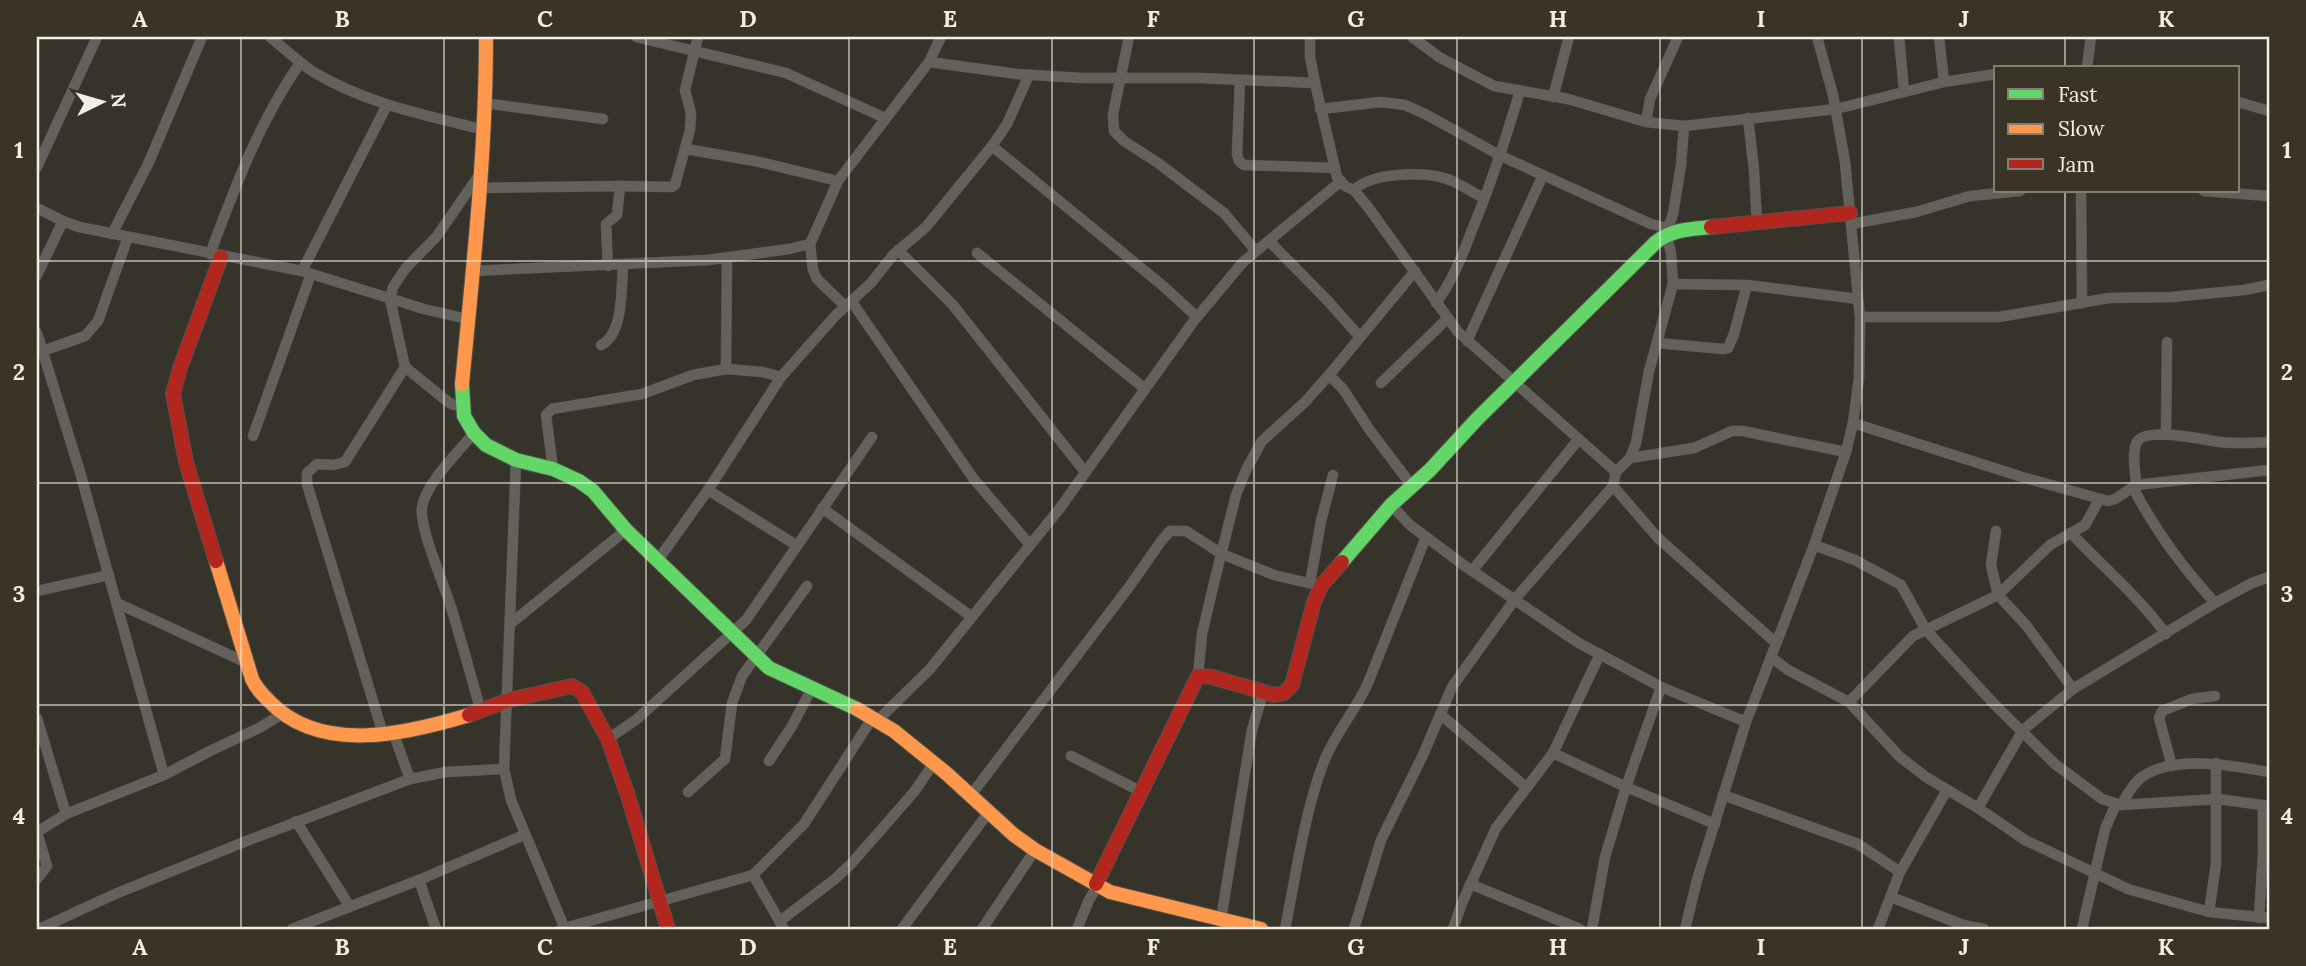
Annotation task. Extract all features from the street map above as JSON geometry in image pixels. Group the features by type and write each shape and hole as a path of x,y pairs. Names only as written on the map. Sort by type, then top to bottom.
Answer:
{"street":[{"path":"37,167 97,37"},
{"path":"112,234 149,162 202,37"},
{"path":"270,37 300,62 337,84 387,105 481,129"},
{"path":"486,37 473,271 461,390 464,416 474,433 486,445 516,460 553,470 579,481 593,491 626,530 757,656 781,675 875,719 934,763 988,813 1035,849 1110,892 1221,919 1243,927 1261,929"},
{"path":"636,37 786,73 885,118"},
{"path":"478,182 672,187 675,185 690,130 691,113 685,90 698,37"},
{"path":"941,37 929,62 838,181 810,244 813,270 817,279 848,304 973,478 1030,545"},
{"path":"1129,37 1113,114 1114,131 1224,213 1256,251"},
{"path":"1310,37 1310,57 1320,109 1340,182 1354,190 1458,332 1616,472"},
{"path":"1412,37 1439,57 1494,86 1553,97 1646,122 1684,126 1836,109 1944,82 1994,74"},
{"path":"1553,97 1569,37"},
{"path":"1646,122 1650,99 1678,37"},
{"path":"1685,929 1697,880 1746,722 1814,545 1846,452 1853,423 1859,378 1860,317 1851,219 1836,109 1817,37"},
{"path":"1899,37 1904,91"},
{"path":"1939,37 1944,82"},
{"path":"2087,66 2091,37"},
{"path":"300,62 283,88 240,171 173,394 187,462 256,686 282,714 304,726 330,734 388,733 433,725 481,712 508,701 577,687 608,738 668,929"},
{"path":"929,62 1028,75 1315,83"},
{"path":"658,560 708,490 781,377 802,351 871,284 898,250 926,227 992,146 1007,124 1028,75"},
{"path":"1240,80 1239,162 1244,165 1335,168"},
{"path":"1436,303 1452,279 1501,156 1520,91"},
{"path":"1320,109 1381,102 1405,105 1468,136 1501,156 1667,231 1916,212 1969,196 2010,192"},
{"path":"484,103 603,119"},
{"path":"2240,103 2269,111"},
{"path":"253,436 307,273 387,105"},
{"path":"1748,118 1757,223"},
{"path":"1316,584 1391,505 1430,470 1477,419 1667,231 1673,214 1681,165 1684,126"},
{"path":"992,146 1162,285 1197,317"},
{"path":"686,149 755,161 838,181"},
{"path":"1467,341 1543,175"},
{"path":"1354,190 1361,183 1372,179 1426,176 1449,180 1484,198"},
{"path":"461,405 448,402 405,367 390,299 393,287 405,269 437,236 478,182"},
{"path":"516,460 504,769 511,800 524,835 564,929 753,875 804,824 875,719 930,669 1030,545 1197,317 1243,262 1340,182"},
{"path":"608,266 606,224 617,215 620,186"},
{"path":"2081,192 2082,303"},
{"path":"2217,192 2269,196"},
{"path":"37,208 63,221 112,234 307,273 467,319"},
{"path":"37,275 63,221"},
{"path":"1354,929 1381,840 1452,687 1515,599 1613,486 1616,472 1630,458 1673,284 1667,231"},
{"path":"40,353 91,332 98,321 128,237"},
{"path":"1269,241 1359,336"},
{"path":"473,271 727,258 810,244"},
{"path":"898,250 961,315 1085,472"},
{"path":"977,253 1144,388"},
{"path":"726,369 727,258"},
{"path":"601,345 609,341 618,321 623,265"},
{"path":"1077,929 1140,791 1198,676 1202,634 1236,495 1246,470 1262,441 1305,402 1415,271"},
{"path":"1673,284 1747,285 1858,299"},
{"path":"1657,343 1728,348 1747,285"},
{"path":"1860,317 1999,317 2109,298 2145,299 2232,292 2269,285"},
{"path":"1381,383 1448,318"},
{"path":"37,333 40,353 109,575 164,775"},
{"path":"2166,435 2167,342"},
{"path":"405,367 345,462 333,465 317,464 307,473 307,484 388,733 410,779"},
{"path":"553,470 546,415 548,412 642,394 694,375 726,369 763,372 781,377"},
{"path":"1329,375 1343,389 1412,486"},
{"path":"1853,423 2099,500 2115,499 2134,486 2269,470"},
{"path":"1630,458 1694,448 1732,431 1742,430 1846,452"},
{"path":"474,433 426,494 422,508 424,525 454,615 481,712"},
{"path":"2215,603 2178,562 2156,531 2134,486 2134,449 2138,439 2142,437 2166,435 2220,442 2269,442"},
{"path":"608,738 637,719 746,620 872,437"},
{"path":"1472,571 1578,440"},
{"path":"1198,676 1212,677 1274,695 1284,693 1292,685 1314,602 1314,571 1321,521 1333,475"},
{"path":"1613,486 1658,538 1776,643"},
{"path":"708,490 796,545"},
{"path":"1849,702 1913,636 1998,595 2050,545 2085,525 2099,500"},
{"path":"1391,505 1410,525 1472,571 1577,642 1661,687 1746,722"},
{"path":"822,508 972,617"},
{"path":"510,624 626,530"},
{"path":"971,795 1171,531 1186,531 1222,554 1274,575 1316,584"},
{"path":"1996,531 1991,565 1998,595 2026,625 2073,689"},
{"path":"2071,533 2131,592 2166,634"},
{"path":"1285,929 1305,830 1322,765 1336,734 1368,683 1426,537"},
{"path":"1770,657 1788,670 1849,702 1900,757 2025,840 2128,889 2209,912 2264,918 2263,853 2266,805 2218,799 2119,804 2102,799 2055,764 1995,705 1926,629 1901,585 1855,561 1814,545"},
{"path":"37,591 109,575"},
{"path":"1978,807 2023,730 2073,689 2215,603 2252,583 2269,578"},
{"path":"688,792 726,759 732,703 742,676 807,586"},
{"path":"117,603 247,663"},
{"path":"1453,929 1496,828 1553,753 1600,654"},
{"path":"1592,929 1605,857 1661,687"},
{"path":"769,761 812,688"},
{"path":"1221,919 1252,730 1263,693"},
{"path":"2172,766 2159,718 2162,711 2192,699 2215,695"},
{"path":"37,879 47,866 37,836 38,827 164,775 282,714"},
{"path":"1440,715 1527,788"},
{"path":"37,718 66,814"},
{"path":"1553,753 1715,824"},
{"path":"1071,756 1140,791"},
{"path":"753,875 782,925 851,863 914,792 934,763"},
{"path":"2209,912 2216,864 2216,763"},
{"path":"2082,929 2105,829 2132,786 2144,775 2172,766 2216,763 2269,772"},
{"path":"39,929 115,894 296,821 410,779 446,772 504,769"},
{"path":"1878,929 1900,872 1947,790"},
{"path":"1723,796 1858,844 1900,872"},
{"path":"902,929 988,813"},
{"path":"296,821 350,907"},
{"path":"292,929 313,926 350,907 524,835"},
{"path":"982,929 1035,849"},
{"path":"419,880 436,929"},
{"path":"1470,884 1580,929"},
{"path":"1891,897 1962,927 1984,929"}],"traffic: fast":[{"path":"1342,562 1391,505 1430,470 1477,419 1656,242 1676,232 1711,227"},
{"path":"462,384 464,416 474,433 486,445 516,460 553,469 579,481 593,491 626,530 769,668 857,709"}],"traffic: slow":[{"path":"462,384 481,167 486,37"},
{"path":"216,561 252,679 264,696 290,718 313,729 364,735 418,728 469,715"},
{"path":"857,709 894,731 946,773 1014,835 1035,850 1110,892 1261,929"}],"traffic: jam":[{"path":"1711,227 1850,213"},
{"path":"216,561 186,462 173,394 221,257"},
{"path":"1096,884 1198,676 1212,677 1274,695 1284,693 1292,685 1314,602 1321,586 1342,562"},
{"path":"469,715 509,700 572,686 582,692 608,739 668,929"}]}
